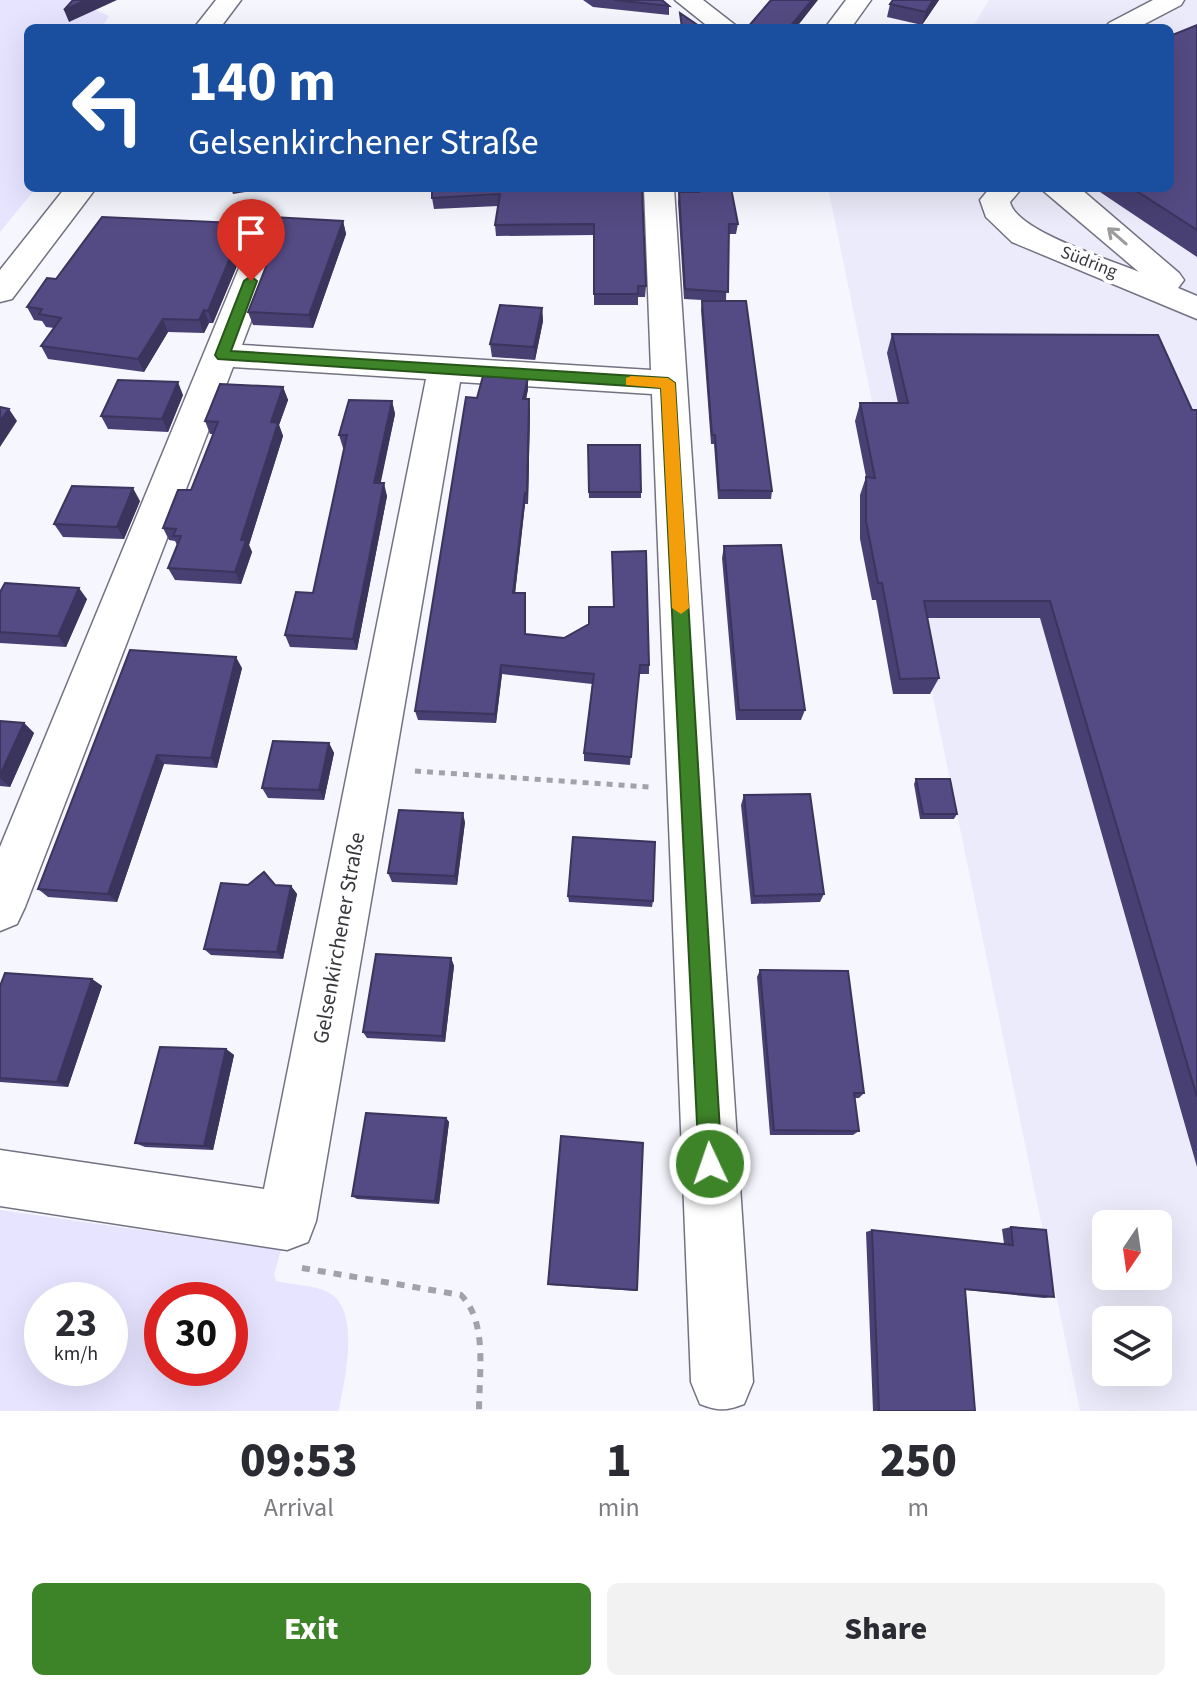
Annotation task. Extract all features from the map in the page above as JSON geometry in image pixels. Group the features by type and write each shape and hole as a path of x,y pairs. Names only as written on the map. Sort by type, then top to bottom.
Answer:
{"street":[{"path":"210,24 229,0"},
{"path":"687,0 720,24"},
{"path":"841,24 859,0"},
{"path":"1126,24 1172,0"},
{"path":"0,292 78,192"},
{"path":"659,192 722,1382"},
{"name":"Südring","path":"992,192 997,211 1023,235 1197,306"},
{"name":"Südring","path":"1063,192 1197,306"},
{"path":"0,907 260,256"},
{"path":"223,355 668,383"},
{"name":"Gelsenkirchener Straße","path":"287,1221 445,369"},
{"path":"0,1178 287,1221"}],"path":[{"path":"370,768 691,790"},
{"path":"287,1221 295,1264 307,1270 461,1295 473,1307 478,1327 479,1411"}],"shaded area":[{"path":"0,0 75,0 109,16 104,24 24,24 24,192 33,192 0,232"},
{"path":"989,0 1197,0 1197,1411 1080,1411 829,192 1174,192 1174,24 974,24"},
{"path":"0,1210 281,1250 274,1275 276,1281 326,1291 340,1303 345,1316 348,1347 338,1411 0,1411"}],"building":[{"path":"73,0 86,0 64,10"},
{"path":"614,0 662,0 669,6"},
{"path":"771,0 812,0 792,24 750,24"},
{"path":"893,0 933,0 926,12 890,4"},
{"path":"680,13 696,24 681,24"},
{"path":"1197,25 1197,230 1138,192 1174,192 1174,34"},
{"path":"432,192 642,192 646,286 638,286 638,294 594,294 594,224 495,225 500,194 432,198"},
{"path":"679,192 732,192 738,224 729,224 728,292 685,289"},
{"path":"234,215 343,221 309,315 248,312 275,244 270,234 255,230 244,233 237,241 208,311 204,310 199,320 163,319 138,359 41,346 61,318 39,314 42,309 27,307 47,278 56,279 102,217 236,223"},
{"path":"702,301 746,301 772,491 719,490"},
{"path":"500,305 542,308 534,347 490,344"},
{"path":"892,334 1158,335 1192,410 1197,410 1197,1097 1050,601 924,601 939,678 900,679 882,583 878,583 866,521 866,477 875,478 860,403 908,403"},
{"path":"483,376 528,378 523,399 529,399 527,494 513,593 525,593 525,634 564,638 589,624 589,607 614,607 612,552 646,551 649,665 640,665 631,757 584,753 594,674 501,665 495,714 415,711 466,397 477,398"},
{"path":"118,380 178,382 162,419 101,416"},
{"path":"220,384 283,387 271,422 278,423 241,540 246,540 235,572 168,568 181,536 173,536 176,529 163,528 178,490 191,490 218,422 205,421"},
{"path":"349,400 392,401 374,483 384,483 353,639 285,635 296,592 313,593 347,435 339,435"},
{"path":"0,407 9,409 0,421"},
{"path":"588,445 640,445 641,492 589,492"},
{"path":"72,486 133,488 117,527 54,524"},
{"path":"781,545 805,710 739,710 724,546"},
{"path":"5,583 79,588 58,636 0,632 0,592"},
{"path":"130,650 236,657 211,758 157,755 108,894 38,889"},
{"path":"0,721 24,723 0,775"},
{"path":"273,741 329,743 319,790 262,788"},
{"path":"916,779 950,779 957,814 923,814"},
{"path":"810,794 824,894 754,896 744,795"},
{"path":"399,810 463,813 455,876 388,873"},
{"path":"573,837 655,842 653,901 568,896"},
{"path":"264,872 275,885 291,886 277,952 204,949 221,883 248,885"},
{"path":"376,954 451,958 442,1036 363,1032"},
{"path":"760,970 848,971 864,1093 854,1093 859,1131 774,1130"},
{"path":"5,973 92,979 57,1082 0,1078 0,986"},
{"path":"160,1047 226,1049 204,1146 135,1143"},
{"path":"366,1113 446,1118 435,1201 352,1196"},
{"path":"561,1136 643,1143 637,1290 548,1284"},
{"path":"1011,1227 1046,1230 1054,1297 965,1289 975,1411 879,1411 872,1230 1013,1245"}],"slow traffic":[{"path":"631,381 668,383 681,608"}],"route":[{"path":"251,281 223,355 668,383 710,1164"}]}
